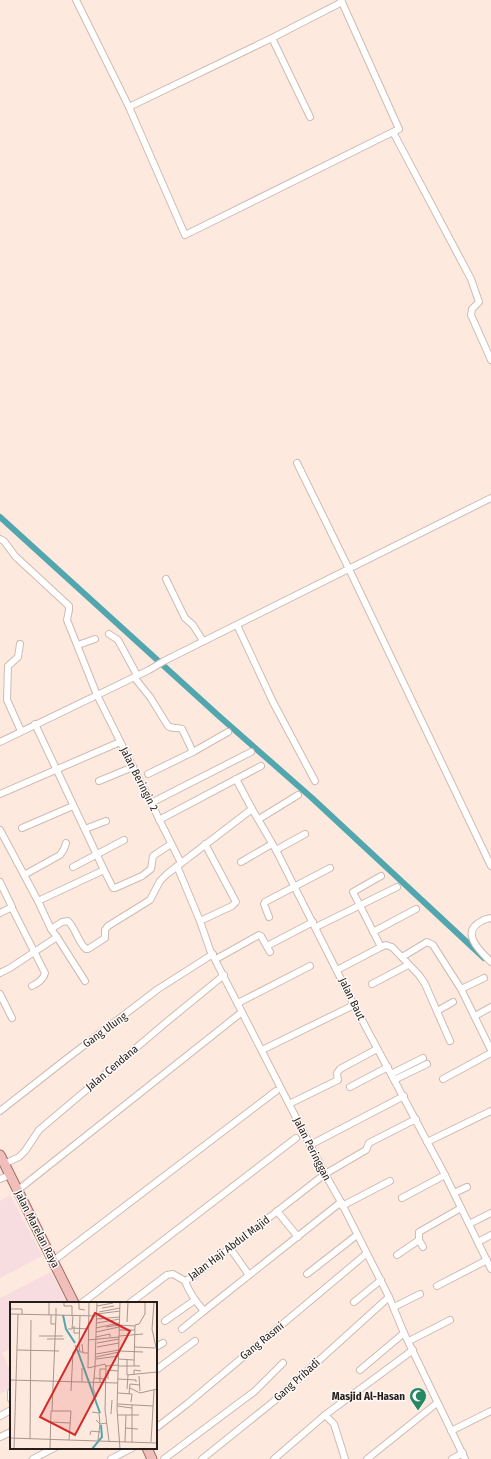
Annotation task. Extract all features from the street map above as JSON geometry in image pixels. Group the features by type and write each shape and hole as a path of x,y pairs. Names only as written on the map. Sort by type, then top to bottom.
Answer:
{"main road":[{"name":"Jalan Marelan Raya","path":"0,1155 74,1302"},
{"path":"147,1449 152,1459"}],"street":[{"path":"76,0 129,107 185,235 399,129 341,1 272,38 129,107"},
{"path":"272,38 310,117"},
{"path":"393,132 471,279 479,302 472,309 471,315 491,360"},
{"path":"297,462 491,866"},
{"path":"0,742 149,670 203,641 491,498"},
{"name":"Jalan Beringin 2","path":"0,539 15,556 69,606 67,620 97,694 171,844 179,865"},
{"path":"166,579 185,618 193,625 203,641"},
{"path":"237,625 270,695 315,781"},
{"path":"109,634 118,640 136,676 169,728 182,729 193,752"},
{"path":"78,645 95,639"},
{"path":"20,644 18,657 8,666 7,700 21,731"},
{"path":"35,724 73,806 98,854 112,887 115,888 152,870 153,856 171,844"},
{"path":"148,774 193,752 228,732"},
{"path":"0,794 120,742"},
{"path":"151,803 251,752"},
{"path":"159,820 261,766"},
{"path":"99,780 133,767"},
{"name":"Jalan Baut","path":"236,779 274,847 354,1005 416,1119 491,1269"},
{"path":"258,819 298,795"},
{"path":"22,828 73,806"},
{"path":"52,929 62,922 68,921 74,929 82,946 88,949 105,938 105,930 108,926 150,900 160,881 205,844 252,809"},
{"path":"85,829 106,821"},
{"path":"0,830 52,929 85,981"},
{"path":"241,862 305,834"},
{"path":"73,867 124,840"},
{"path":"24,875 60,855 64,850 66,843"},
{"path":"200,921 232,906 236,902 205,844"},
{"name":"Jalan Peringgan","path":"179,865 215,957 310,1145 342,1204 366,1254 390,1297 404,1333 464,1456"},
{"path":"269,917 264,904 265,902 330,868"},
{"path":"38,902 104,870"},
{"path":"381,876 353,892 381,947"},
{"path":"0,882 45,973 44,977 32,986"},
{"path":"215,957 259,935 268,949 314,925 397,886"},
{"path":"0,913 12,908"},
{"path":"373,932 416,909"},
{"path":"491,918 482,920 476,925 471,935 477,948 491,962"},
{"path":"0,973 57,937"},
{"path":"402,957 423,944 427,942 430,943 438,952 461,989 491,1050"},
{"path":"337,970 381,947 386,945 392,947 419,975 425,984 450,1041"},
{"name":"Gang Ulung","path":"0,1111 158,989 215,957"},
{"path":"372,984 408,965"},
{"path":"238,1003 310,966"},
{"name":"Jalan Cendana","path":"4,1164 19,1157 28,1148 37,1133 44,1126 224,975"},
{"path":"461,989 484,978"},
{"path":"0,994 12,1018"},
{"path":"437,1011 453,1002"},
{"path":"262,1050 354,1005"},
{"path":"475,1016 491,1007"},
{"path":"18,1190 242,1012"},
{"path":"289,1104 338,1080 337,1073 340,1069 378,1049"},
{"path":"442,1079 491,1053"},
{"path":"393,1077 423,1058"},
{"path":"393,1077 427,1064"},
{"path":"350,1087 388,1067"},
{"path":"53,1261 276,1091"},
{"path":"310,1145 404,1096"},
{"path":"427,1142 491,1111"},
{"name":"Jalan Haji Abdul Majid","path":"131,1302 167,1275 173,1274 185,1281 194,1276 325,1174 366,1150 369,1143 416,1119"},
{"path":"83,1302 296,1138"},
{"path":"0,1179 10,1175"},
{"path":"402,1198 445,1175"},
{"path":"182,1330 249,1275 342,1204 390,1181"},
{"path":"454,1193 467,1187"},
{"path":"423,1247 419,1240 419,1232 461,1208"},
{"path":"277,1211 298,1237"},
{"path":"469,1224 491,1213"},
{"path":"307,1274 357,1235"},
{"path":"478,1242 491,1235"},
{"path":"397,1255 419,1240"},
{"path":"230,1248 249,1275"},
{"name":"Gang Rasmi","path":"157,1427 290,1319 366,1254"},
{"path":"437,1286 487,1260"},
{"path":"354,1302 380,1280"},
{"path":"185,1281 195,1300 204,1311"},
{"path":"394,1307 420,1294"},
{"name":"Gang Pribadi","path":"202,1459 273,1402 390,1297"},
{"path":"165,1321 195,1300"},
{"path":"409,1341 450,1320"},
{"path":"360,1370 404,1333"},
{"path":"157,1369 195,1341"},
{"path":"157,1346 163,1343"},
{"path":"274,1459 325,1415 413,1350"},
{"path":"164,1459 255,1391 283,1363"},
{"path":"367,1459 437,1403"},
{"path":"0,1416 10,1411"},
{"path":"451,1431 491,1411"},
{"path":"325,1415 334,1424 345,1459"},
{"path":"0,1438 10,1433"},
{"path":"33,1459 52,1449"},
{"path":"111,1459 130,1449"},
{"path":"452,1459 464,1456"}],"shaded area":[{"path":"10,1195 42,1256 0,1278 0,1201"},
{"path":"51,1272 66,1302 10,1302 10,1349 2,1353 10,1369 10,1389 0,1394 0,1298"}],"waterway":[{"path":"0,517 220,717 312,798 484,958"}],"place":[{"name":"Masjid Al-Hasan","path":"418,1411"}]}
